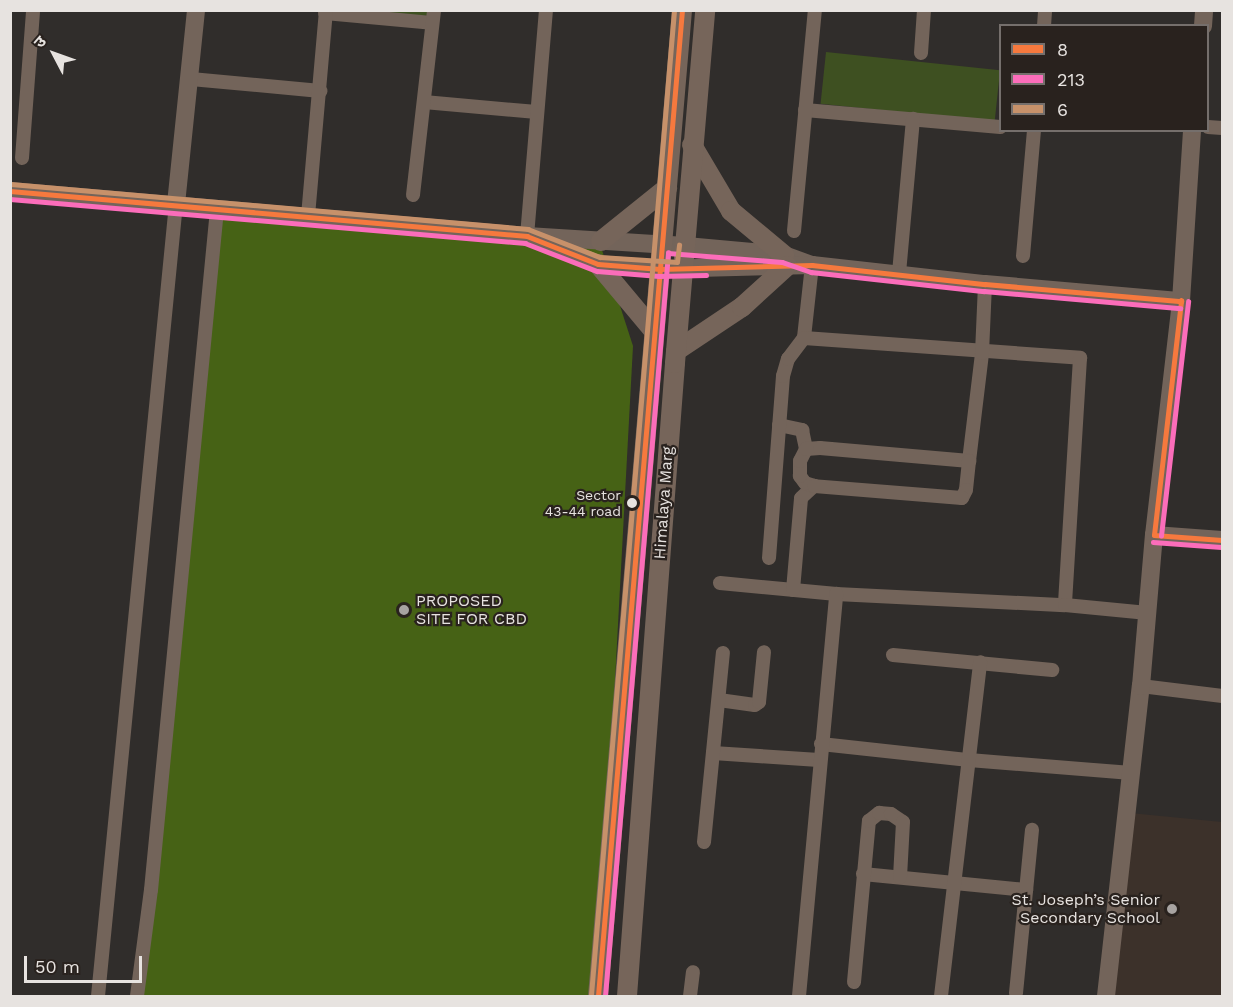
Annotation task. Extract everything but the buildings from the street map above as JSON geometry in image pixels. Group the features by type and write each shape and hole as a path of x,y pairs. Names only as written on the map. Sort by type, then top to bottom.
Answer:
{"main road":[{"name":"Himalaya Marg","path":"598,996 682,10"},
{"name":"Himalaya Marg","path":"627,996 692,145 705,10"},
{"path":"676,351 742,307 785,261 731,211 692,145"},
{"path":"601,241 667,188"},
{"path":"598,264 654,331"}],"street":[{"path":"21,158 33,10"},
{"path":"98,996 176,204 191,79 196,10"},
{"path":"527,236 546,10"},
{"path":"794,231 814,10"},
{"path":"921,53 924,10"},
{"path":"308,216 326,12 433,17 413,195"},
{"path":"191,79 320,91"},
{"path":"424,102 537,112"},
{"path":"805,110 999,127"},
{"path":"899,273 913,119"},
{"path":"1023,256 1034,132"},
{"path":"1106,996 1141,687 1154,534 1181,301 1192,132"},
{"path":"10,191 527,236 686,246 812,265 985,284 1181,301"},
{"path":"136,996 151,890 217,210"},
{"path":"527,236 598,264 684,269 785,261"},
{"path":"769,558 783,376 788,359 804,338 812,265"},
{"path":"779,425 802,430 806,449 800,461 800,476 805,483 814,486 962,498 966,490 982,352 985,284"},
{"path":"804,338 1080,358 1065,605"},
{"path":"806,449 820,448 969,461"},
{"path":"793,590 801,498 814,486"},
{"path":"1154,534 1222,540"},
{"path":"720,583 836,594 1065,605 1148,613"},
{"path":"799,996 820,744 836,594"},
{"path":"719,700 756,705 759,702 764,652"},
{"path":"704,842 723,653"},
{"path":"893,655 1052,670"},
{"path":"941,996 952,884 980,662"},
{"path":"1141,687 1222,696"},
{"path":"820,744 969,760 1131,773"},
{"path":"713,753 819,760"},
{"path":"854,982 869,821 879,813 891,813 903,822 900,877"},
{"path":"1016,993 1032,830"},
{"path":"863,874 1026,890"},
{"path":"690,996 693,972"}],"shaded area":[{"name":"St. Joseph’s Senior Secondary School","path":"1130,813 1222,822 1222,996 1113,996"}],"green space":[{"path":"347,11 431,11 431,16"},
{"path":"826,52 999,70 995,122 821,104"},
{"name":"PROPOSED SITE FOR CBD","path":"217,210 601,247 633,346 598,996 134,996"}],"transit line":[{"name":"6","path":"591,995 674,10"},
{"name":"8","path":"598,996 682,10"},
{"name":"6","path":"11,184 528,229 600,257 677,262 679,245"},
{"name":"8","path":"10,191 527,236 598,264 660,269 812,265 985,284 1181,301"},
{"name":"213","path":"10,199 525,243 597,271 659,276 706,275"},
{"name":"213","path":"605,996 668,253 782,262 811,272 984,291 1180,308"},
{"name":"8","path":"1154,535 1181,301"},
{"name":"213","path":"1161,536 1188,302"},
{"name":"8","path":"1154,535 1222,540"},
{"name":"213","path":"1153,542 1221,547"}],"place":[{"name":"Sector 43-44 road","path":"632,503"},
{"name":"PROPOSED SITE FOR CBD","path":"404,610"},
{"name":"St. Joseph’s Senior Secondary School","path":"1172,909"}]}
